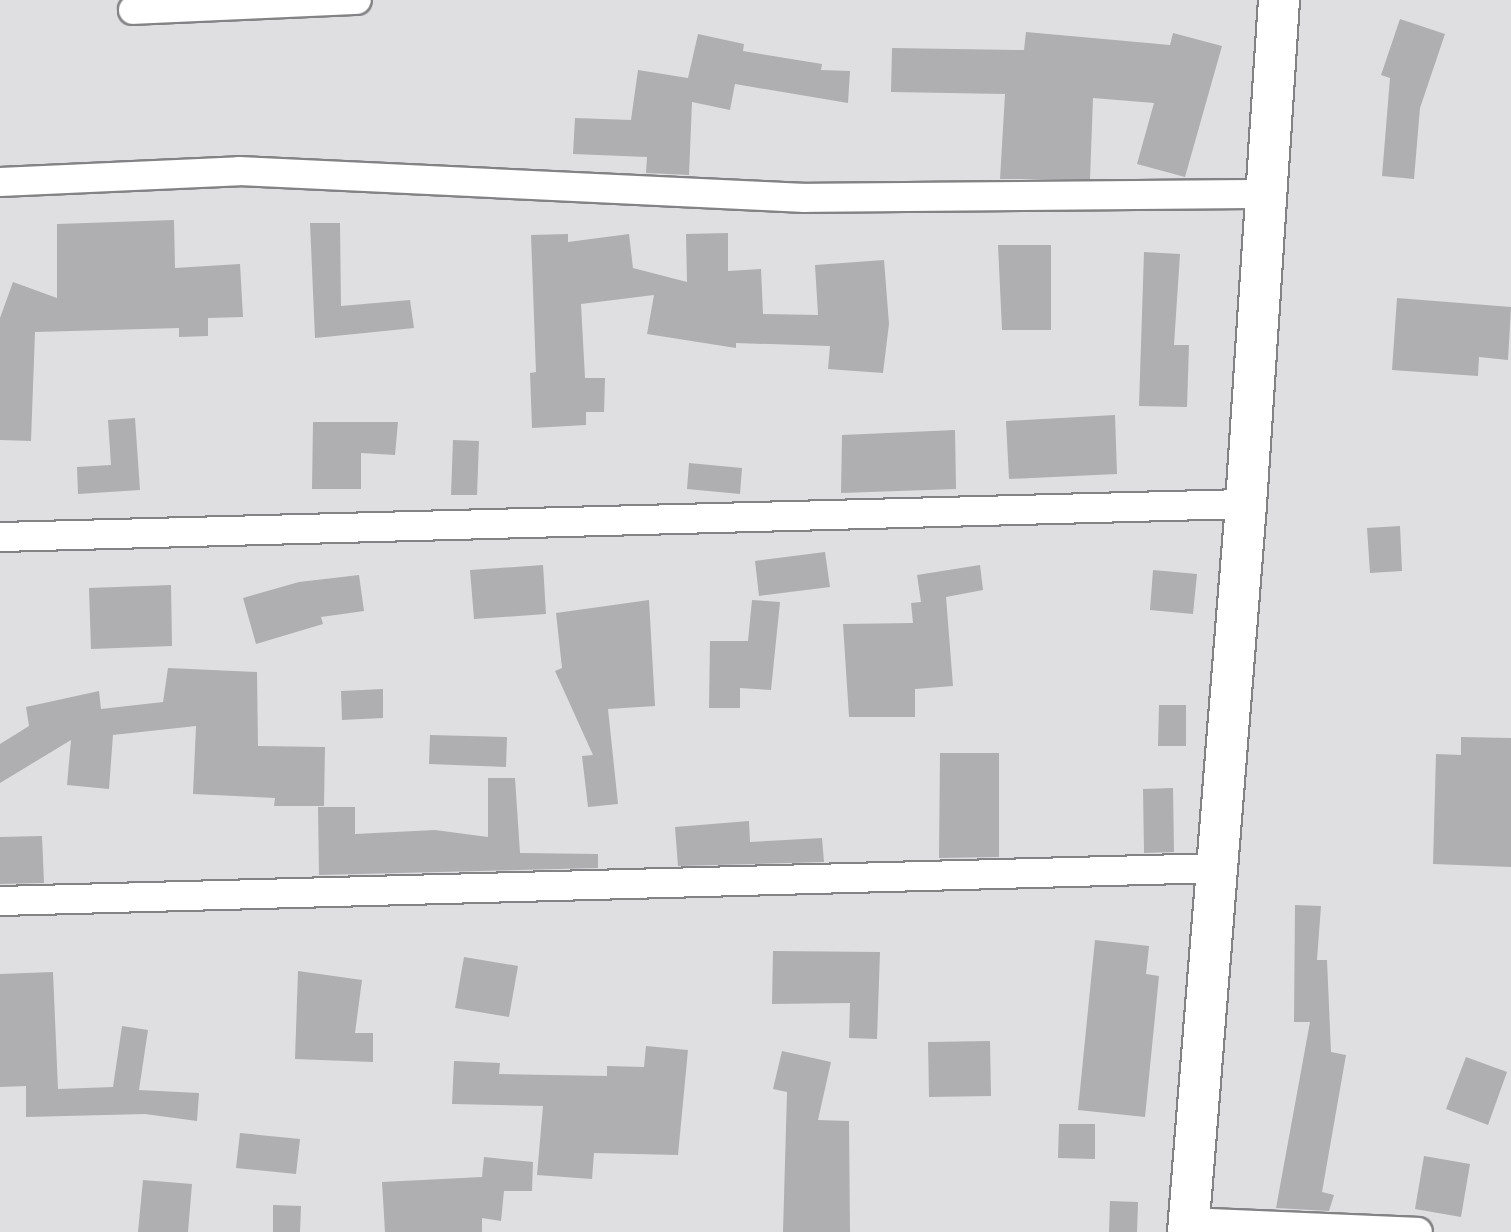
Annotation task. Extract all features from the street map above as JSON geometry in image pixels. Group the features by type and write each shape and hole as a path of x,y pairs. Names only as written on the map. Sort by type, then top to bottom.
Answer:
{"main road":[{"path":"1188,1227 1246,504 1279,0"}],"street":[{"path":"133,10 357,0"},
{"path":"0,182 239,171 805,198 1266,194"},
{"path":"0,537 1246,504"},
{"path":"0,901 1216,868"},
{"path":"1188,1227 1418,1232"}],"building":[{"path":"1400,19 1445,34 1420,108 1414,179 1382,176 1390,78 1381,75"},
{"path":"1026,32 1170,45 1173,33 1222,46 1185,177 1137,164 1154,103 1093,98 1090,179 1000,179 1005,94 891,92 892,48 1024,50"},
{"path":"698,34 744,44 743,51 822,64 821,70 850,71 848,103 735,84 730,110 692,102 689,175 646,173 647,157 573,154 575,118 631,120 638,70 688,78"},
{"path":"174,220 175,268 240,264 243,317 208,318 208,336 179,337 179,328 35,332 31,441 0,440 0,318 13,282 57,298 57,224"},
{"path":"310,223 340,223 341,306 410,300 414,328 315,338"},
{"path":"728,233 728,271 761,269 763,314 818,315 815,265 884,260 889,324 883,373 828,369 830,346 736,343 736,348 647,334 654,295 581,304 585,378 605,378 604,412 586,412 586,425 532,428 530,373 536,372 531,235 568,234 568,242 629,234 633,268 687,282 686,234"},
{"path":"998,245 1051,245 1051,330 1002,330"},
{"path":"1144,252 1180,254 1174,345 1189,345 1187,407 1139,406"},
{"path":"1397,298 1511,307 1508,360 1479,357 1478,376 1392,370"},
{"path":"1115,415 1117,474 1009,479 1006,421"},
{"path":"135,418 140,490 78,494 77,467 111,465 108,420"},
{"path":"313,422 398,422 395,455 361,453 361,489 312,489"},
{"path":"955,430 956,489 841,493 842,435"},
{"path":"453,440 479,441 477,495 451,495"},
{"path":"689,463 742,468 740,494 687,489"},
{"path":"1400,526 1402,571 1370,573 1367,528"},
{"path":"825,552 830,587 759,596 755,561"},
{"path":"543,565 546,614 474,619 470,570"},
{"path":"980,565 983,590 946,597 953,686 915,689 915,717 849,717 843,624 913,623 911,603 921,602 917,575"},
{"path":"1153,570 1197,574 1193,614 1150,610"},
{"path":"359,575 364,611 321,617 323,624 256,644 243,598 299,582"},
{"path":"171,585 172,646 91,649 89,588"},
{"path":"649,600 655,706 608,709 618,804 588,807 582,756 593,755 555,671 562,668 556,613"},
{"path":"752,600 780,602 771,690 740,688 740,708 709,708 710,641 748,641"},
{"path":"168,668 257,672 258,746 325,747 324,806 274,806 275,798 193,794 196,726 113,735 109,789 67,785 71,740 0,783 0,744 29,726 26,707 99,691 101,709 163,702"},
{"path":"383,689 383,718 342,720 341,691"},
{"path":"1159,705 1186,705 1186,746 1158,746"},
{"path":"430,735 507,737 506,767 429,764"},
{"path":"1461,737 1511,738 1511,867 1433,864 1436,754 1461,755"},
{"path":"940,753 999,753 999,857 939,858"},
{"path":"488,778 515,778 520,853 598,854 598,868 319,875 318,807 355,807 355,834 435,830 488,837"},
{"path":"1173,788 1174,852 1144,853 1143,789"},
{"path":"749,821 750,842 822,838 824,862 678,866 675,827"},
{"path":"42,836 44,883 0,884 0,837"},
{"path":"1295,905 1321,906 1317,960 1327,960 1331,1052 1346,1055 1322,1192 1334,1195 1329,1211 1276,1208 1310,1022 1294,1022"},
{"path":"1095,940 1149,946 1146,974 1159,976 1145,1117 1078,1110"},
{"path":"773,951 880,952 877,1039 849,1038 850,1003 772,1004"},
{"path":"464,957 518,966 509,1017 455,1008"},
{"path":"298,971 362,980 355,1033 373,1033 373,1062 295,1059"},
{"path":"53,972 58,1089 113,1087 122,1026 148,1030 139,1090 199,1093 197,1121 145,1114 26,1117 26,1086 0,1087 0,974"},
{"path":"990,1041 991,1096 929,1097 928,1042"},
{"path":"646,1046 688,1050 678,1155 594,1153 592,1179 537,1175 543,1106 452,1104 454,1061 500,1063 499,1074 607,1076 607,1066 644,1067"},
{"path":"782,1051 831,1062 818,1120 849,1121 850,1232 783,1232 787,1092 773,1089"},
{"path":"1466,1057 1507,1072 1488,1125 1446,1109"},
{"path":"1059,1124 1095,1124 1095,1159 1058,1158"},
{"path":"240,1133 300,1139 296,1174 236,1168"},
{"path":"1424,1156 1470,1164 1461,1217 1415,1209"},
{"path":"484,1157 533,1162 532,1191 504,1191 501,1221 482,1218 482,1232 385,1232 382,1182 482,1177"},
{"path":"143,1180 192,1184 188,1232 138,1232"},
{"path":"1110,1201 1138,1202 1137,1232 1109,1232"},
{"path":"273,1205 301,1206 300,1232 273,1232"}]}
